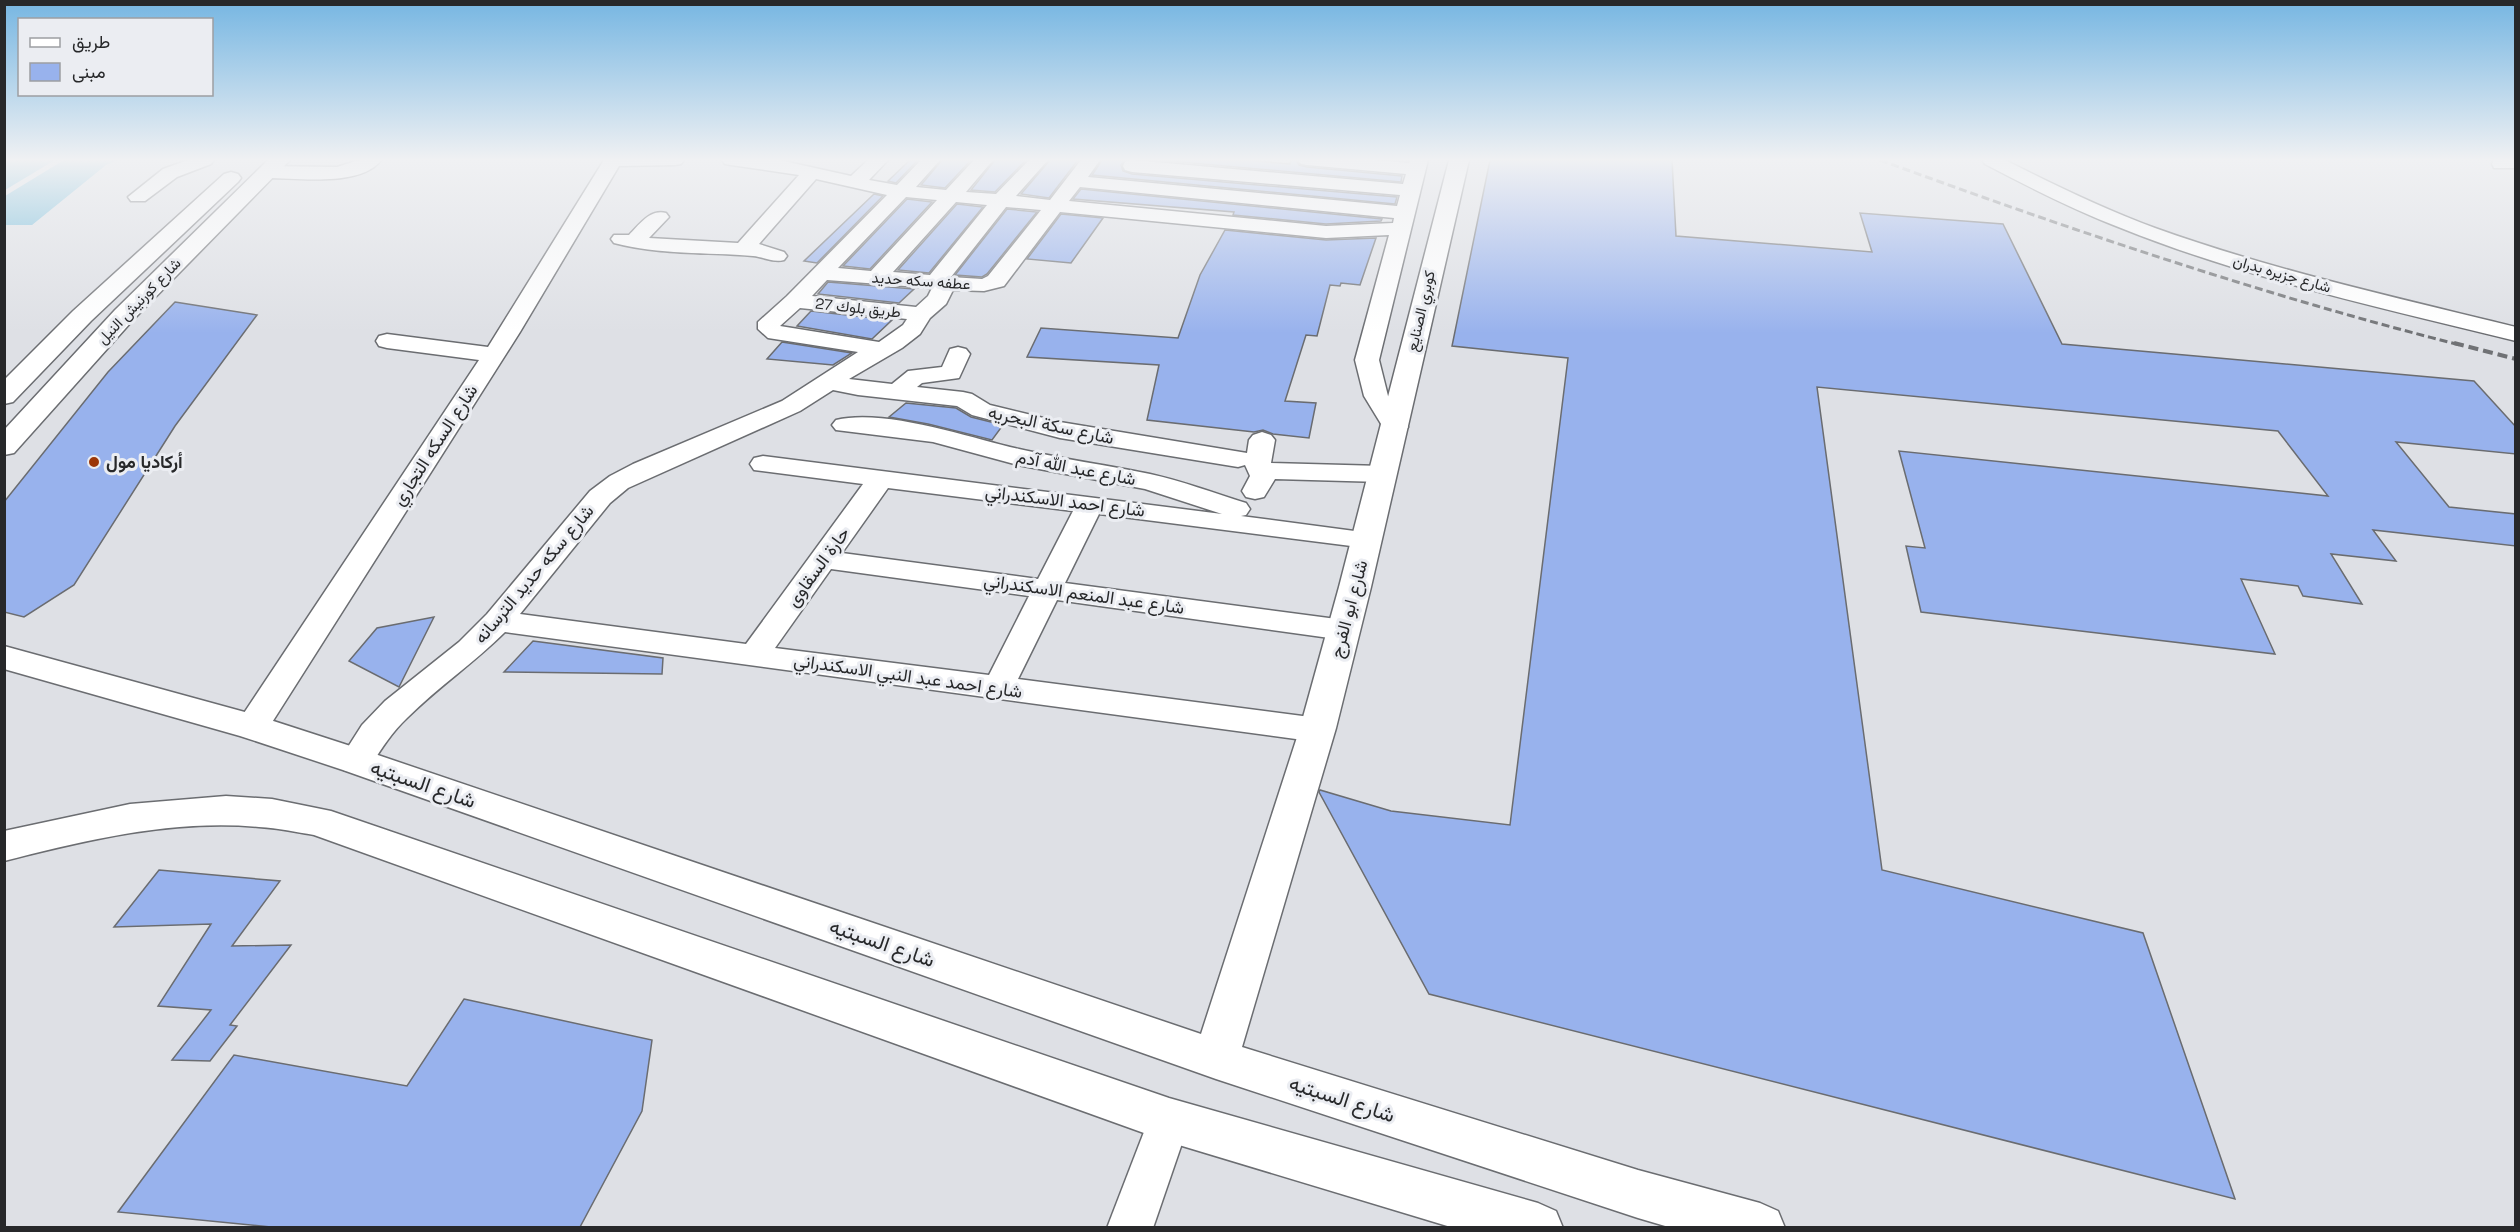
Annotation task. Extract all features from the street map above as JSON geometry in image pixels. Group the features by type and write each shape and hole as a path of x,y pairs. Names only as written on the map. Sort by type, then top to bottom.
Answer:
{"main road":[{"name":"شارع كورنيش النيل","path":"4,396 82,316 201,217"},
{"name":"شارع كورنيش النيل","path":"4,447 216,217"},
{"name":"كوبري الصنايع","path":"1395,428 1425,290 1444,217"},
{"name":"شارع ابو الفرج","path":"1216,1059 1318,730 1395,428"},
{"name":"شارع السبتيه","path":"4,657 252,727 1216,1059 1638,1194 1760,1227"},
{"path":"4,846 70,830 131,819 190,813 257,812 317,821 1169,1120 1538,1227"}],"street":[{"name":"شارع السكه التجاري","path":"252,727 494,355 579,217"},
{"path":"658,217 627,241 758,249 777,256"},
{"path":"745,248 771,217"},
{"path":"874,217 795,302 769,322 768,329 776,333 872,354 909,384 951,374 958,354"},
{"path":"877,278 932,217"},
{"name":"شارع سكه حديد الترسانه","path":"356,761 374,733 396,709 470,649 498,621 600,497 619,482 642,470 791,406 872,354 905,337 921,314 938,299 940,283 989,217"},
{"name":"عطفه سكه حديد","path":"821,273 984,285 996,281 1046,217"},
{"path":"1179,217 1326,232 1403,221"},
{"path":"1239,223 1242,217"},
{"path":"1380,217 1403,221"},
{"path":"1395,428 1374,394 1368,377 1367,360 1404,217"},
{"name":"شارع جزيره بدران","path":"2111,217 2187,246 2320,285 2516,334"},
{"name":"طريق بلوك 27","path":"795,302 921,314"},
{"path":"387,340 494,355"},
{"name":"شارع سكة البحريه","path":"831,382 858,388 909,384 963,399 981,410 1018,420 1093,436 1193,450 1238,459"},
{"name":"شارع عبد الله آدم","path":"909,384 902,405 882,411 858,426 935,435 986,449 1131,478 1302,531"},
{"path":"950,487 986,449 1018,420"},
{"path":"1262,440 1258,464 1259,481 1382,474"},
{"path":"1131,478 1150,444"},
{"path":"1178,491 1193,450"},
{"name":"شارع احمد الاسكندراني","path":"763,464 921,472 950,487 1090,504 1203,531 1302,531 1367,540"},
{"name":"حارة السقاوى","path":"754,655 823,560 881,470"},
{"path":"998,688 1090,504"},
{"name":"شارع عبد المنعم الاسكندراني","path":"823,560 1344,630"},
{"name":"شارع احمد عبد النبي الاسكندراني","path":"498,621 1318,730"},
{"path":"1130,1227 1169,1120"}],"water":[{"path":"5,217 41,217 32,225 5,225"}],"building":[{"path":"849,217 862,217 817,263 804,261"},
{"path":"889,217 918,217 870,269 843,266"},
{"path":"945,217 974,217 929,273 898,270"},
{"path":"1000,217 1033,217 987,274 982,277 955,275"},
{"path":"1058,217 1103,218 1071,263 1027,259"},
{"path":"1259,217 1382,219 1381,221 1326,224"},
{"path":"1478,217 1675,217 1676,236 1872,252 1861,217 1918,217 2003,224 2062,344 2474,381 2516,427 2516,454 2396,442 2449,507 2516,514 2516,546 2373,530 2396,561 2331,554 2362,604 2303,596 2298,586 2241,579 2275,654 1921,612 1906,546 1925,548 1899,451 2328,496 2278,431 1817,387 1882,870 2143,933 2235,1199 1429,994 1319,792 1320,790 1391,811 1510,825 1568,358 1452,346"},
{"path":"1225,230 1326,240 1376,238 1360,285 1341,283 1340,286 1330,285 1317,336 1306,335 1285,401 1316,403 1309,438 1273,434 1263,430 1254,432 1147,420 1159,365 1027,357 1041,328 1178,338 1200,275"},
{"path":"828,282 914,289 899,303 818,294"},
{"name":"أركاديا مول","path":"175,302 257,315 175,426 74,585 24,617 4,612 4,502 108,372"},
{"path":"811,311 892,320 872,339 797,326"},
{"path":"782,342 852,353 833,365 767,359"},
{"path":"906,403 956,408 971,417 1003,425 992,440 889,417"},
{"path":"434,617 399,687 349,661 377,628"},
{"path":"533,641 663,658 662,674 504,672"},
{"path":"159,870 280,881 232,946 291,945 230,1025 237,1026 210,1061 172,1060 211,1010 158,1006 211,924 114,927"},
{"path":"464,999 652,1040 642,1111 580,1227 271,1227 118,1212 234,1055 407,1086"}],"railway":[{"path":"2043,217 2240,283 2460,345"},
{"path":"2454,343 2516,359"}],"place":[{"name":"أركاديا مول","path":"94,462"}]}
